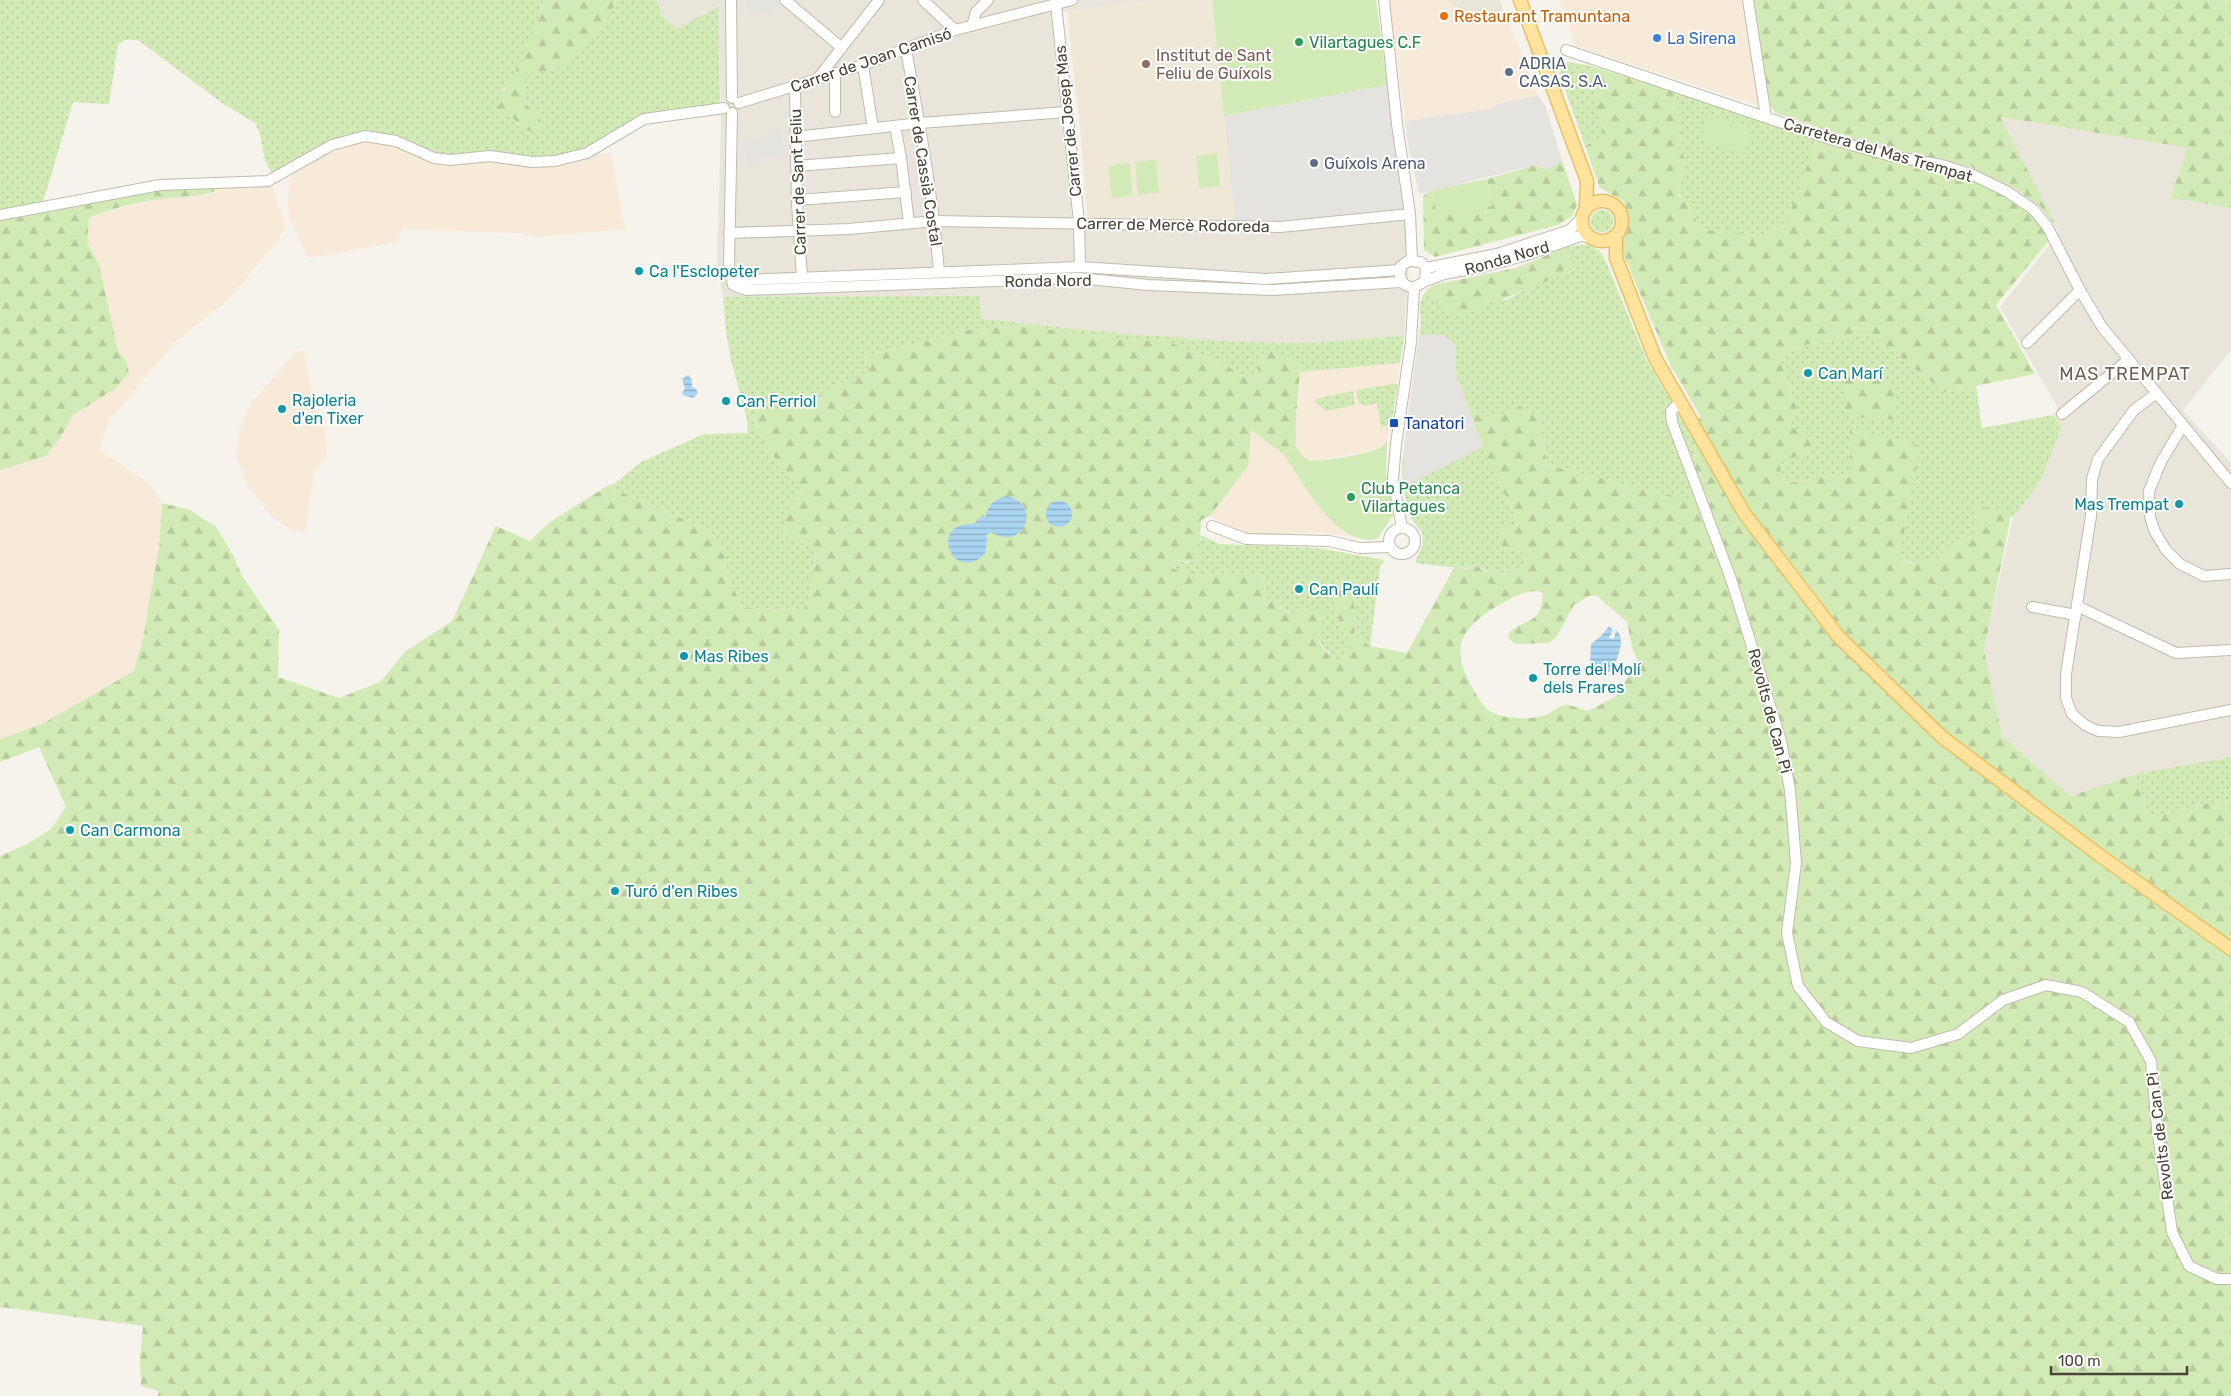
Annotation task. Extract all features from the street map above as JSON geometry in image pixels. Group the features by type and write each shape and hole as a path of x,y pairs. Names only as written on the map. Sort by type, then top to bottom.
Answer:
{"main road":[{"path":"1520,0 1587,181 1604,200 1610,202 1620,211 1622,224 1616,235 1616,258 1655,358 1744,513 1838,636 1942,737 2099,855 2231,949"},
{"path":"1587,181 1581,225 1616,258"},
{"path":"1584,213 1591,203 1604,200"},
{"path":"1594,239 1605,241 1616,235"}],"street":[{"path":"732,0 735,101 726,101 730,134 729,266 733,280"},
{"path":"818,78 879,0"},
{"path":"923,0 955,30"},
{"name":"Carrer de Joan Camisó","path":"735,101 795,86 906,50 955,30 972,26 976,12 988,0"},
{"path":"972,26 1072,0"},
{"path":"1384,0 1397,124 1410,214 1412,260"},
{"path":"1748,0 1766,118"},
{"path":"791,2 842,48"},
{"name":"Carrer de Josep Mas","path":"1056,4 1079,222 1080,267"},
{"name":"Carrer de Cassià Costal","path":"906,50 920,123 935,221 939,272"},
{"name":"Carretera del Mas Trempat","path":"1566,50 1830,139 1882,154 1950,168 1973,175 2006,191 2033,208 2047,226 2080,290 2102,326 2231,483"},
{"path":"863,64 873,128"},
{"path":"835,73 836,112"},
{"name":"Carrer de Sant Feliu","path":"795,86 798,231 802,277"},
{"path":"0,215 160,185 268,181 332,145 365,136 396,141 434,158 450,160 490,156 532,162 555,161 587,153 644,118 728,110"},
{"path":"795,137 920,123 1067,112"},
{"path":"895,126 909,223"},
{"path":"796,166 901,158"},
{"path":"797,200 906,192"},
{"name":"Ronda Nord","path":"1426,268 1497,254 1570,230 1584,213"},
{"name":"Carrer de Mercè Rodoreda","path":"730,233 798,231 935,221 1079,222 1280,227 1410,214"},
{"name":"Ronda Nord","path":"1414,288 1425,281 1444,274 1483,267 1530,254 1580,236 1594,239"},
{"path":"1402,528 1393,479 1397,437 1411,342 1414,288 1402,282 1400,270 1404,263 1412,260 1421,262 1426,268 1425,281"},
{"name":"Ronda Nord","path":"733,280 1080,267 1266,279 1400,270"},
{"name":"Ronda Nord","path":"733,280 746,290 1079,278 1148,285 1272,290 1402,282"},
{"path":"2027,343 2080,290"},
{"path":"2062,414 2129,359"},
{"path":"2157,393 2134,410 2098,459 2092,479 2091,516 2066,674 2066,698 2072,714 2085,725 2098,730 2119,732 2231,710"},
{"name":"Revolts de Can Pi","path":"1680,402 1672,411 1672,422 1732,579 1781,741 1790,790 1796,863 1787,933 1798,986 1826,1022 1858,1041 1911,1048 1958,1034 2003,1000 2046,985 2082,992 2129,1022 2151,1061 2157,1128 2172,1232 2188,1266 2217,1279 2231,1279"},
{"path":"2183,425 2161,462 2149,491 2150,517 2155,532 2166,550 2180,564 2204,576 2231,574"},
{"path":"1212,526 1246,539 1329,541 1360,548 1390,547"},
{"path":"1402,528 1410,530 1415,535 1416,542 1408,554 1401,555 1390,547 1392,532 1402,528"},
{"path":"2032,608 2077,611 2176,654 2231,650"}],"shaded area":[{"path":"657,0 1156,0 1067,11 1051,16 1072,217 1086,221 1406,211 1408,275 1404,336 1312,343 1240,342 1114,333 982,319 978,296 723,297 717,263 721,121 718,8 676,29 662,14"},
{"path":"746,0 776,0 778,2 776,8 771,11 751,16 747,9"},
{"name":"Institut de Sant Feliu de Guíxols","path":"1156,0 1212,0 1235,222 1087,218 1081,140 1067,11"},
{"path":"1389,0 1445,0 1489,25 1507,19 1538,96 1495,104 1490,109 1405,121"},
{"path":"1445,0 1500,0 1507,19 1489,25"},
{"path":"1559,0 1743,0 1759,106 1576,46"},
{"name":"Guíxols Arena","path":"1387,85 1406,211 1272,224 1235,222 1224,116"},
{"path":"1538,96 1545,105 1562,160 1548,170 1535,165 1419,194 1408,145 1405,121 1490,109 1495,104"},
{"path":"1999,117 2189,148 2171,198 2231,208 2231,350 2183,410 2231,463 2231,757 2136,774 2070,796 2002,736 1984,650 2013,517 2039,484 2062,427 2053,415 2058,408 2000,307 2059,231"},
{"path":"780,131 787,152 748,164 741,144"},
{"path":"371,141 475,160 574,160 597,154 611,154 625,229 536,237 518,233 403,229 397,242 308,258 290,219 288,206 289,185 293,174 301,167 333,148"},
{"path":"271,183 286,226 269,251 229,299 174,343 109,421 99,449 147,482 162,503 159,549 144,635 134,671 42,724 0,739 0,470 46,456 60,438 74,414 91,403 126,361 118,351 99,264 87,243 89,218 103,212 215,185"},
{"path":"1419,334 1443,335 1456,345 1456,373 1483,447 1403,487 1404,445"},
{"path":"303,349 315,408 324,427 327,444 326,456 314,472 305,532 290,530 270,515 247,485 236,456 239,431 251,403 294,354"},
{"path":"1400,363 1387,441 1382,447 1321,460 1309,460 1303,457 1296,447 1295,428 1299,402 1300,372"},
{"path":"1250,429 1283,454 1327,516 1343,532 1358,537 1315,532 1259,535 1242,533 1210,516 1248,466"}],"green space":[{"path":"0,0 544,0 538,21 511,83 502,90 510,114 518,125 537,115 527,105 524,95 529,72 549,71 559,67 579,52 606,20 616,0 657,0 662,15 676,29 718,7 720,102 715,106 669,111 576,154 549,158 480,152 450,156 433,153 396,137 376,133 360,134 321,145 273,175 265,161 260,134 255,123 222,103 138,40 125,40 118,45 109,104 73,102 43,202 0,212"},
{"path":"544,0 616,0 598,31 569,61 549,71 529,73 524,98 529,107 545,125 541,132 531,132 523,128 510,114 499,113 498,102 501,94 509,84 532,35"},
{"name":"Vilartagues C.F","path":"1212,0 1376,0 1387,85 1224,116"},
{"path":"1752,0 2231,0 2231,208 2170,198 2188,148 2000,117 2059,231 2040,206 2018,191 1971,167 1857,141 1776,113 1769,104"},
{"path":"1568,62 1591,66 1603,137 1585,146 1559,73 1564,64"},
{"path":"1591,66 1676,92 1685,167 1677,192 1692,211 1700,229 1766,236 1787,220 1817,139 1978,178 2029,207 2050,239 1996,305 2035,374 1945,392 1870,334 1809,344 1779,355 1797,409 1789,426 1803,432 1817,448 1779,463 1785,484 1828,476 1850,477 1850,427 1920,446 1899,561 1914,564 1922,555 1940,565 1944,547 1974,535 1977,505 2011,515 1984,650 2002,736 2070,796 2136,774 2148,816 2175,813 2198,804 2231,802 2231,1396 158,1396 159,1391 141,1386 140,1358 143,1326 0,1307 0,856 27,844 51,829 66,807 39,747 0,762 0,739 42,724 134,671 144,635 159,549 162,503 190,510 216,527 233,555 242,576 279,630 278,677 339,698 380,682 406,651 452,621 496,526 530,541 550,522 607,486 709,530 723,548 728,574 742,608 804,609 810,595 813,580 814,548 783,534 789,506 803,490 778,463 756,430 754,411 798,407 815,398 835,382 851,385 871,367 861,357 973,329 1028,326 1087,335 1171,343 1222,362 1242,376 1254,378 1258,370 1259,354 1273,350 1288,357 1300,367 1296,447 1283,454 1251,430 1248,466 1210,516 1201,520 1199,563 1174,560 1172,568 1193,576 1233,573 1263,575 1266,599 1293,614 1312,607 1324,612 1319,643 1327,653 1339,660 1347,651 1350,639 1338,627 1339,615 1334,600 1339,591 1347,590 1356,611 1354,635 1370,646 1407,653 1455,566 1466,569 1478,566 1486,572 1496,570 1502,575 1523,566 1525,558 1523,552 1505,549 1501,545 1500,531 1518,523 1483,447 1470,412 1499,416 1522,405 1539,418 1547,465 1689,500 1700,415 1671,366 1619,244 1628,225 1624,201 1600,188 1585,146 1603,137","holes":["1539,591 1543,594 1542,605 1538,613 1534,618 1512,630 1508,635 1509,639 1516,644 1548,643 1556,638 1574,605 1591,595 1597,596 1627,622 1633,651 1638,660 1637,670 1625,681 1618,695 1588,711 1566,705 1546,715 1533,718 1512,718 1493,713 1481,702 1465,673 1460,651 1462,641 1466,632 1473,624 1494,608 1527,592"]},
{"path":"1676,93 1817,139 1787,220 1766,236 1699,229 1692,211 1677,192 1685,167"},
{"path":"1708,115 1752,129 1745,154 1700,140"},
{"path":"1217,153 1220,186 1199,188 1196,156"},
{"path":"1156,160 1159,193 1138,195 1135,162"},
{"path":"1562,160 1577,205 1572,216 1558,225 1435,257 1424,250 1423,196 1432,190 1438,217 1492,206 1487,179 1535,165 1548,170"},
{"path":"1130,163 1132,196 1112,198 1108,166"},
{"path":"1487,179 1492,206 1438,217 1432,190"},
{"path":"215,185 215,191 209,193 152,200 106,211 89,218 87,243 99,264 118,351 126,361 129,372 115,389 74,414 60,438 46,456 0,470 0,221 157,189"},
{"path":"1602,210 1610,213 1613,221 1610,229 1602,232 1594,229 1591,221 1594,213"},
{"path":"1586,244 1600,251 1647,361 1696,444 1689,501 1547,465 1539,418 1522,405 1499,416 1470,412 1483,447 1518,523 1500,531 1505,549 1523,552 1525,558 1523,566 1506,573 1495,574 1478,566 1455,567 1415,563 1423,543 1422,532 1409,516 1403,487 1402,466 1421,322 1420,305 1425,293 1433,285 1431,297 1506,300 1534,285 1575,270 1564,248"},
{"path":"1564,248 1576,269 1464,315 1444,311 1431,297 1433,285 1516,268"},
{"path":"979,296 982,319 1114,333 1240,342 1312,343 1404,336 1400,363 1300,372 1300,367 1259,354 1258,370 1255,378 1242,376 1222,362 1171,343 1087,335 1028,326 973,329 861,357 871,367 851,385 835,382 817,399 788,411 754,411 756,430 778,463 803,490 789,507 783,534 814,548 813,579 804,609 742,608 728,574 723,548 709,530 607,486 614,484 641,462 704,434 748,433 747,420 731,360 723,297"},
{"path":"1870,334 1945,392 1976,386 1982,428 2053,415 2062,427 2039,484 2013,517 1977,505 1974,535 1944,547 1940,566 1899,561 1850,427 1851,477 1828,476 1785,484 1779,462 1816,448 1803,432 1789,426 1797,409 1779,355 1809,344"},
{"path":"1855,370 1878,376 1897,390 1897,420 1848,415 1843,405 1846,392 1844,377"},
{"path":"1398,384 1391,425 1381,427 1377,404 1363,406 1363,404 1359,404 1356,390"},
{"path":"1353,391 1355,405 1326,411 1314,402 1319,398"},
{"name":"Club Petanca Vilartagues","path":"1387,441 1386,472 1393,515 1377,539 1362,539 1347,533 1334,523 1311,496 1283,454 1296,447 1309,460 1334,459 1357,455 1382,447"},
{"path":"1201,535 1219,544 1318,548 1384,560 1380,567 1370,646 1354,635 1356,611 1334,600 1339,615 1338,627 1350,639 1347,651 1339,661 1325,650 1318,638 1312,607 1294,614 1266,599 1263,575 1233,573 1193,576 1172,568 1174,560 1188,563 1198,557"},
{"path":"2231,757 2231,802 2198,804 2175,813 2148,816 2136,774"}],"water":[{"path":"688,375 692,380 692,387 698,393 693,398 682,393 685,388 682,379"},
{"path":"1007,496 1018,501 1024,508 1025,525 1020,532 1012,536 1003,537 992,532 986,535 985,554 973,561 963,562 955,557 950,550 948,540 951,532 960,526 974,524 980,517 985,517 993,503"},
{"path":"1059,501 1068,505 1072,514 1068,523 1059,527 1050,523 1046,514 1050,505"},
{"path":"1609,626 1613,630 1609,638 1614,639 1616,630 1619,634 1621,639 1620,650 1611,671 1597,675 1590,666 1591,644"}],"place":[{"name":"Restaurant Tramuntana","path":"1444,16"},
{"name":"La Sirena","path":"1657,38"},
{"name":"Vilartagues C.F","path":"1299,42"},
{"name":"Institut de Sant Feliu de Guíxols","path":"1146,64"},
{"name":"ADRIA CASAS, S.A.","path":"1509,72"},
{"name":"Guíxols Arena","path":"1314,163"},
{"name":"Ca l'Esclopeter","path":"639,271"},
{"name":"Can Marí","path":"1808,373"},
{"name":"Can Ferriol","path":"726,401"},
{"name":"Rajoleria d'en Tixer","path":"282,409"},
{"name":"Tanatori","path":"1394,423"},
{"name":"Club Petanca Vilartagues","path":"1351,497"},
{"name":"Mas Trempat","path":"2179,504"},
{"name":"Can Paulí","path":"1299,589"},
{"name":"Mas Ribes","path":"684,656"},
{"name":"Torre del Molí dels Frares","path":"1533,678"},
{"name":"Can Carmona","path":"70,830"},
{"name":"Turó d'en Ribes","path":"615,891"}],"district":[{"name":"MAS TREMPAT","path":"2125,374"}]}
